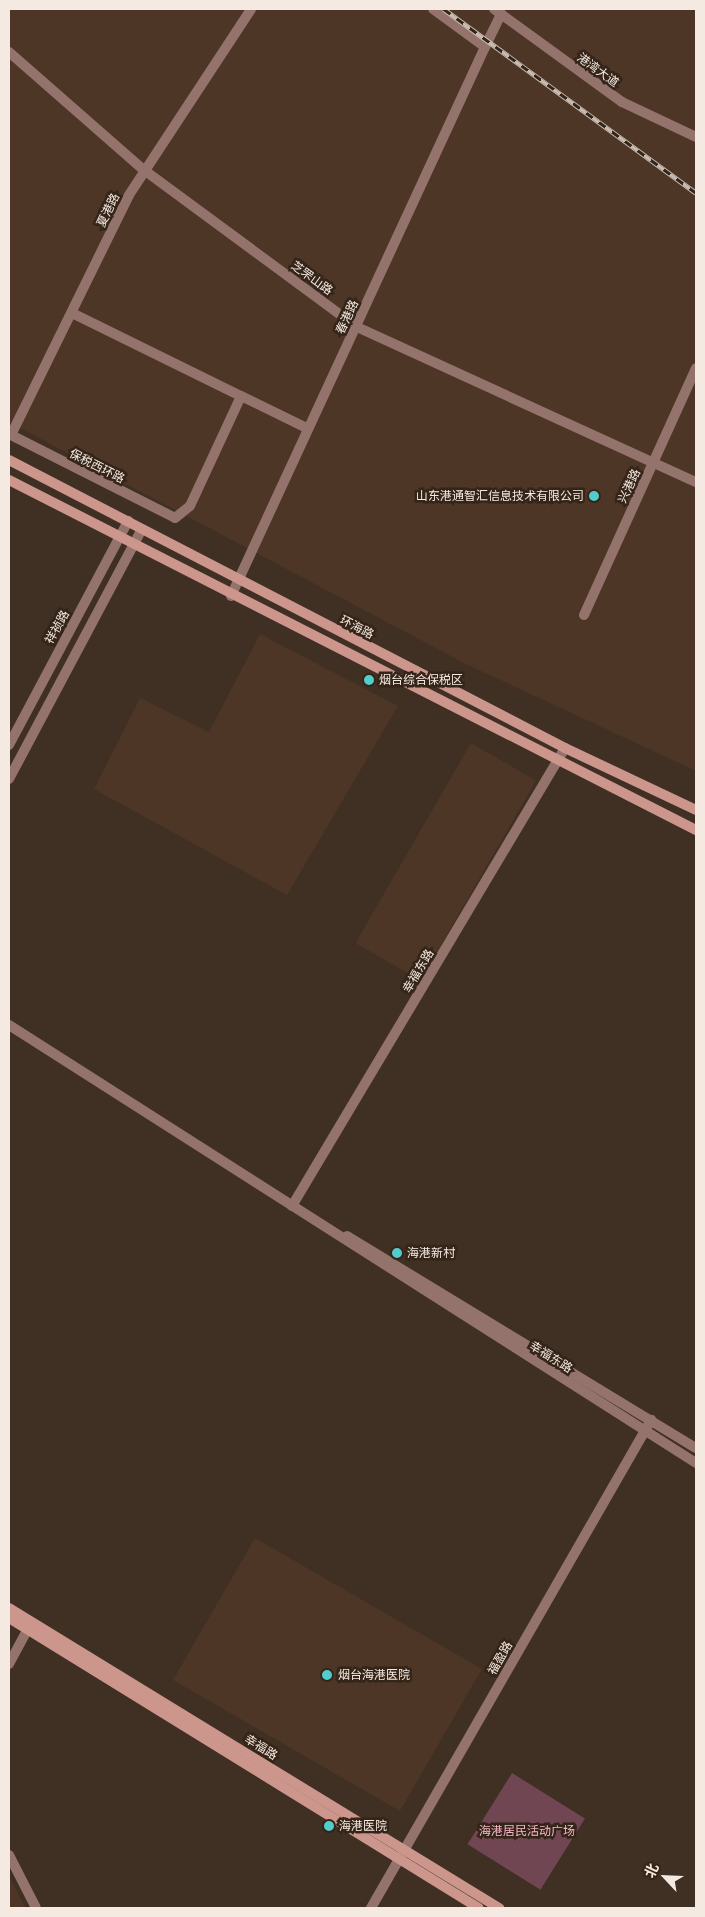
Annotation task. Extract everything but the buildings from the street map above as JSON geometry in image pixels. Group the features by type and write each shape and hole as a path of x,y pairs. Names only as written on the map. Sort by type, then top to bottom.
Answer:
{"main road":[{"name":"环海路","path":"9,460 565,748 696,810"},
{"path":"9,480 558,763 696,830"},
{"name":"幸福路","path":"9,1608 29,1626"},
{"name":"幸福路","path":"9,1618 29,1626 400,1855 480,1908"},
{"name":"幸福路","path":"400,1855 499,1908"}],"street":[{"name":"夏港路","path":"10,435 144,170 251,9"},
{"path":"433,9 484,47"},
{"name":"春港路","path":"231,596 307,428 357,327 484,47 498,12"},
{"name":"港湾大道","path":"498,12 622,102 696,136"},
{"name":"芝罘山路","path":"9,52 144,170 357,327 696,482"},
{"path":"72,313 307,428"},
{"name":"兴港路","path":"584,615 696,368"},
{"name":"保税西环路","path":"10,435 175,518 190,506 241,396"},
{"name":"祥祯路","path":"9,745 128,521"},
{"path":"9,779 142,529"},
{"name":"幸福东路","path":"292,1206 558,763 565,748"},
{"name":"幸福东路","path":"9,1025 696,1463"},
{"name":"幸福东路","path":"292,1206 387,1258 696,1448"},
{"name":"福盈路","path":"371,1908 652,1420"},
{"path":"9,1664 29,1626"},
{"path":"9,1856 36,1908"}],"shaded area":[{"path":"9,9 696,9 696,771 464,663 9,422"},
{"path":"260,634 398,706 287,895 94,789 140,698 209,732"},
{"path":"471,743 536,780 420,981 356,943"},
{"name":"烟台海港医院","path":"255,1538 482,1669 400,1811 173,1680"},
{"path":"9,1877 26,1908 9,1908"}],"green space":[{"name":"海港居民活动广场","path":"512,1773 585,1819 540,1890 467,1844"}],"railway":[{"path":"444,9 696,193"}],"place":[{"name":"山东港通智汇信息技术有限公司","path":"594,496"},
{"name":"烟台综合保税区","path":"369,680"},
{"name":"海港新村","path":"397,1253"},
{"name":"烟台海港医院","path":"327,1675"},
{"name":"海港医院","path":"329,1826"}]}
